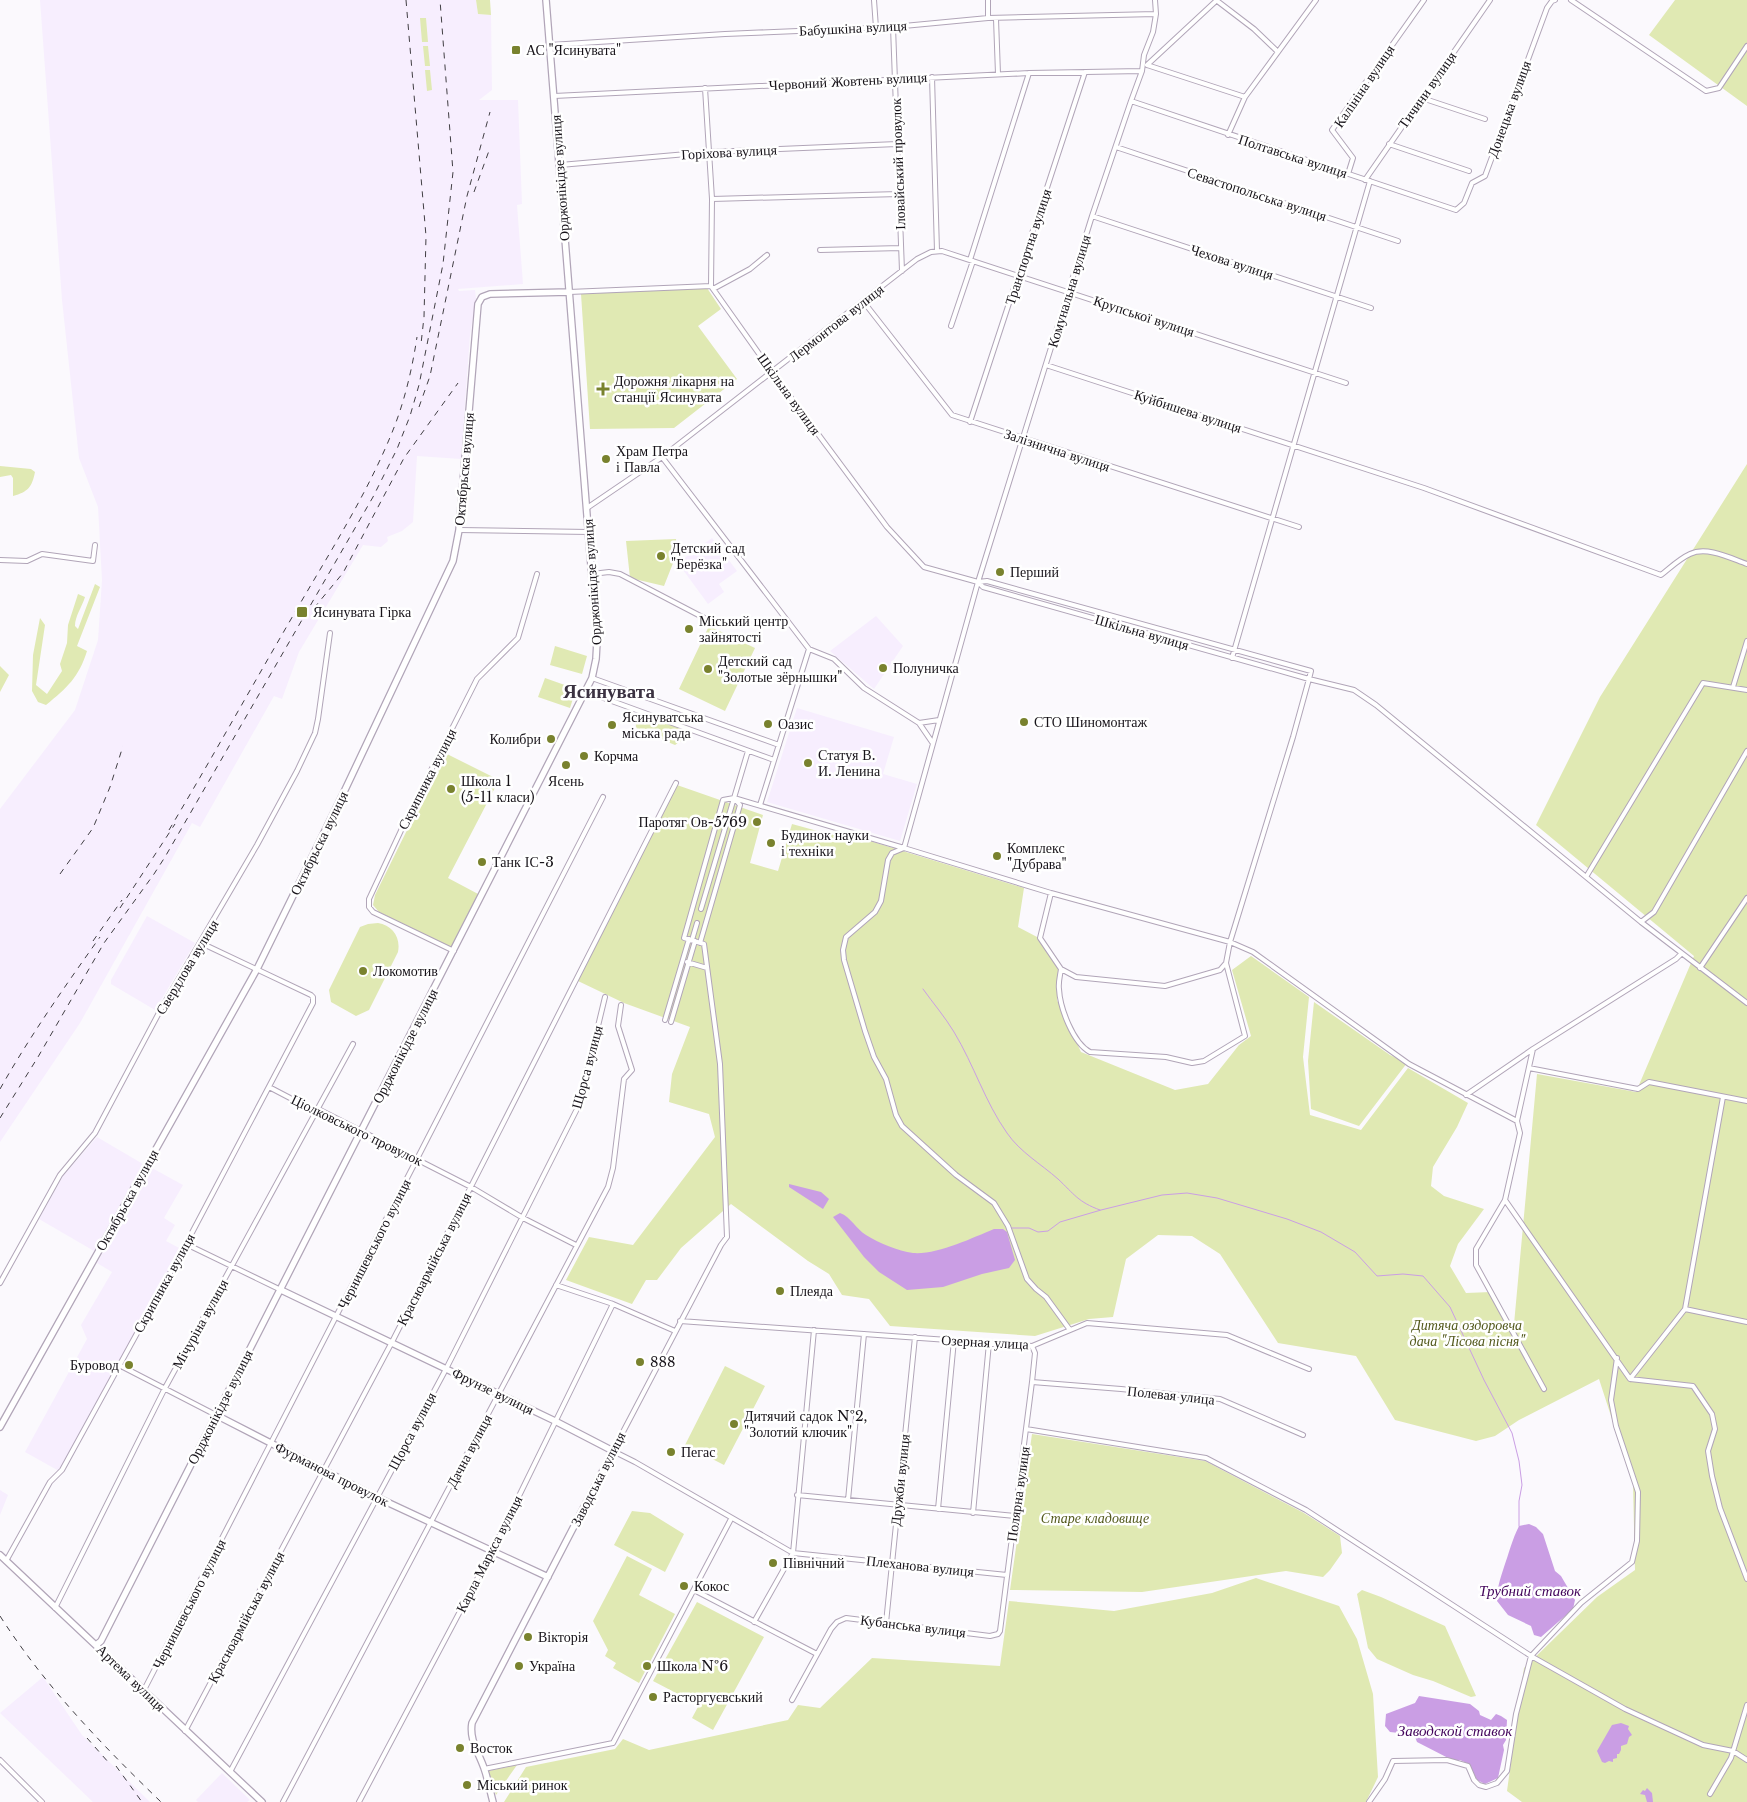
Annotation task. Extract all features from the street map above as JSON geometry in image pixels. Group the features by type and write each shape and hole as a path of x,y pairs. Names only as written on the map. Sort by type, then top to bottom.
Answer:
{"main road":[{"name":"Орджонікідзе вулиця","path":"96,1645 101,1641 592,678 597,641 546,0"},
{"name":"Октябрьска вулиця","path":"0,1428 257,969 343,794 453,561 459,530 478,304 482,297 490,294 569,292"},
{"name":"Фрунзе вулиця","path":"280,1290 446,1368 613,1451"},
{"name":"Фурманова провулок","path":"216,1415 376,1497 548,1577"},
{"name":"Заводська вулиця","path":"484,1768 472,1740 470,1730 472,1723 613,1451"},
{"name":"Артема вулиця","path":"0,1555 262,1802"},
{"path":"484,1768 493,1802"}],"street":[{"path":"874,0 876,28"},
{"path":"988,0 988,18"},
{"name":"Комунальна вулиця","path":"904,848 978,582 1092,216 1142,71 1144,55 1153,32 1156,14 1155,0"},
{"path":"1142,71 1217,0 1254,29 1278,52"},
{"path":"1228,135 1245,97 1316,0"},
{"name":"Калініна вулиця","path":"1348,174 1353,158 1332,130 1424,0"},
{"name":"Тичини вулиця","path":"1365,180 1490,0"},
{"name":"Донецька вулиця","path":"1456,210 1464,203 1472,184 1485,176 1546,8 1554,0"},
{"path":"1571,0 1706,91 1719,88 1747,46"},
{"name":"Бабушкіна вулиця","path":"550,45 725,34 893,27 988,18 1156,14"},
{"path":"996,19 998,74"},
{"name":"Іловайський провулок","path":"893,27 902,271"},
{"path":"1147,65 1245,97"},
{"name":"Червоний Жовтень вулиця","path":"554,96 998,74 1142,71"},
{"name":"Транспортна вулиця","path":"970,422 1085,72"},
{"path":"951,326 1028,73"},
{"path":"932,77 940,251"},
{"path":"705,88 712,199 712,287"},
{"path":"1422,98 1485,119"},
{"name":"Полтавська вулиця","path":"1131,101 1456,210"},
{"name":"Горіхова вулиця","path":"560,165 710,152 898,144"},
{"path":"1389,144 1469,172"},
{"name":"Севастопольська вулиця","path":"1116,147 1398,241"},
{"path":"1232,658 1370,182"},
{"path":"712,199 899,194"},
{"name":"Чехова вулиця","path":"1092,216 1371,308"},
{"path":"820,250 902,248"},
{"name":"Крупської вулиця","path":"940,251 1069,291 1346,383"},
{"name":"Лермонтова вулиця","path":"587,508 662,457 917,258 931,252 940,251"},
{"path":"569,292 712,287 750,269 767,255"},
{"name":"Шкільна вулиця","path":"712,287 772,372 887,527 924,567 978,582 987,581 1311,670 1309,679"},
{"name":"Залізнична вулиця","path":"864,301 952,415 1299,527"},
{"name":"Куйбишева вулиця","path":"1046,365 1424,488 1661,575 1688,554 1699,551 1722,555 1747,564"},
{"path":"662,457 809,649 834,659 864,688 919,723 932,742"},
{"path":"459,530 589,532"},
{"path":"0,560 27,561 42,554 93,561 95,545"},
{"path":"592,574 609,572 620,574 710,621"},
{"name":"Скрипника вулиця","path":"454,951 373,912 369,907 369,899 405,822 477,679 518,638 537,574"},
{"name":"Шкільна вулиця","path":"978,582 983,587 1232,658 1354,690 1376,705 1681,954 1747,1003"},
{"name":"Свердлова вулиця","path":"0,1283 60,1175 95,1133 158,1016 280,805 315,733 330,633"},
{"path":"1733,687 1747,641"},
{"path":"760,805 809,649"},
{"path":"592,678 779,745"},
{"path":"1061,969 1059,990 1064,1012 1073,1033 1084,1049 1090,1052 1166,1057 1192,1063 1204,1061 1244,1036 1226,963 1230,942 1309,679"},
{"path":"1586,877 1703,682 1747,690"},
{"path":"586,692 774,760"},
{"path":"919,723 939,720"},
{"path":"702,909 748,751"},
{"path":"1642,922 1654,912 1747,751"},
{"name":"Красноармійська вулиця","path":"185,1731 392,1342 676,783"},
{"name":"Чернишевського вулиця","path":"144,1690 603,797"},
{"path":"665,1020 682,961 694,941 740,805 734,798"},
{"path":"682,961 707,968 704,944 684,938 723,800 734,798 1051,893 1230,942 1253,952 1408,1064 1517,1121"},
{"path":"904,848 892,853 888,860 881,901 875,912 846,936 844,942 844,960 869,1043 886,1080 896,1115 902,1126 956,1175 994,1203 1008,1226 1027,1279 1036,1290 1046,1297 1070,1330"},
{"path":"1051,893 1040,938 1061,969 1076,977 1165,986 1220,970 1226,963"},
{"path":"1700,968 1747,898"},
{"path":"671,1022 689,963 698,923"},
{"path":"201,943 257,969"},
{"path":"1466,1095 1533,1049 1676,959 1681,954"},
{"name":"Заводська вулиця","path":"613,1451 680,1321 727,1237 720,1064 707,968"},
{"name":"Скрипника вулиця","path":"6,1561 50,1482 62,1470 186,1244 312,1007 314,997 257,969"},
{"name":"Щорса вулиця","path":"230,1772 446,1368 579,1105 605,997"},
{"name":"Дачна вулиця","path":"283,1802 499,1394 611,1177 624,1079 632,1070 618,1026 621,1005"},
{"name":"Мічуріна вулиця","path":"55,1608 165,1388 353,1044"},
{"path":"1533,1049 1517,1121 1520,1134 1504,1200 1476,1249 1476,1265 1544,1390"},
{"path":"1529,1068 1638,1089 1650,1082 1747,1101"},
{"name":"Ціолковського провулок","path":"269,1087 313,1110 318,1109 471,1186 523,1218 576,1245"},
{"path":"1630,1379 1685,1309 1724,1097"},
{"path":"1504,1200 1630,1379 1693,1386 1712,1414 1715,1429 1708,1451 1712,1476 1720,1508 1747,1579"},
{"name":"Фрунзе вулиця","path":"186,1244 280,1290"},
{"path":"556,1285 613,1304 675,1331"},
{"name":"Карла Маркса вулиця","path":"358,1802 492,1551 613,1304"},
{"path":"1685,1309 1747,1322"},
{"name":"Озерная улица","path":"680,1321 1032,1346 1087,1323 1227,1335 1309,1369"},
{"path":"754,1622 793,1553 814,1330"},
{"path":"848,1500 864,1334"},
{"name":"Дружби вулиця","path":"886,1623 915,1338"},
{"path":"938,1509 954,1340"},
{"path":"973,1512 989,1343"},
{"name":"Полярна вулиця","path":"990,1636 995,1636 1000,1631 1032,1382 1035,1353 1032,1346"},
{"path":"1369,1802 1385,1779 1392,1761 1447,1760 1468,1766 1474,1780 1479,1785 1486,1787 1498,1783 1507,1770 1516,1714 1531,1656 1581,1603 1632,1562 1637,1541 1638,1492 1616,1426 1611,1400 1616,1358"},
{"name":"Фурманова провулок","path":"119,1365 216,1415"},
{"name":"Полевая улица","path":"1032,1382 1121,1389 1220,1400 1303,1435"},
{"path":"1026,1429 1206,1458 1306,1510 1531,1656 1644,1719 1703,1745 1733,1751 1747,1760"},
{"name":"Фрунзе вулиця","path":"613,1451 793,1553"},
{"path":"797,1495 1015,1516"},
{"path":"484,1768 613,1743 731,1519"},
{"name":"Плеханова вулиця","path":"793,1553 1007,1575"},
{"path":"694,1590 817,1654"},
{"name":"Кубанська вулиця","path":"792,1700 831,1629 841,1619 846,1618 990,1636"},
{"path":"1710,1794 1731,1758 1747,1705"},
{"path":"0,1760 42,1802"}],"shaded area":[{"path":"40,0 476,0 478,14 491,15 492,90 479,100 518,100 522,204 517,205 523,284 458,289 459,291 475,290 476,299 470,335 461,459 417,456 413,522 402,531 387,537 388,541 381,547 363,545 299,652 282,699 274,696 200,827 192,823 80,1023 0,1142 0,809 75,710 98,640 102,580 98,507 79,458 62,300"},
{"path":"712,538 737,571 719,584 724,592 708,604 678,563"},
{"path":"876,616 903,646 874,689 830,651"},
{"path":"797,708 894,737 883,774 917,784 900,841 767,802"},
{"path":"147,916 195,943 155,1010 111,984 111,980"},
{"path":"97,1137 143,1164 94,1251 39,1219 63,1176"},
{"path":"152,1168 183,1185 164,1218 175,1225 166,1241 181,1249 59,1471 25,1452 87,1339 81,1325 112,1272 97,1263"},
{"path":"0,1490 8,1495 0,1515"},
{"path":"43,1677 82,1735 150,1802 93,1802 0,1713"},
{"path":"222,1773 250,1800 247,1802 198,1802 196,1800"}],"green space":[{"path":"476,0 490,0 491,15 478,14"},
{"path":"1675,0 1747,0 1747,106 1649,35"},
{"path":"420,18 426,18 428,42 422,42"},
{"path":"423,46 428,46 430,66 425,66"},
{"path":"425,70 430,70 432,90 427,91"},
{"path":"707,288 721,309 698,326 737,379 674,428 590,429 581,294"},
{"name":"Дитяча оздоровча дача \"Лісова пісня\"","path":"1747,464 1747,1802 1522,1802 1507,1791 1524,1668 1597,1597 1635,1570 1633,1484 1599,1379 1519,1420 1495,1436 1476,1441 1395,1420 1356,1356 1278,1343 1220,1254 1192,1236 1158,1235 1126,1259 1113,1317 1089,1319 1035,1336 890,1326 869,1299 842,1295 829,1274 808,1261 731,1204 681,1248 657,1280 646,1280 632,1304 566,1280 589,1237 633,1245 715,1137 709,1114 669,1102 672,1074 690,1027 624,1003 578,981 677,785 763,815 750,863 778,871 792,824 832,835 834,830 1024,888 1018,927 1039,938 1058,969 1057,1000 1081,1052 1175,1090 1208,1084 1239,1045 1251,1036 1232,970 1251,956 1309,997 1303,1057 1310,1115 1361,1130 1408,1068 1468,1103 1457,1127 1433,1167 1431,1186 1444,1196 1484,1209 1458,1244 1450,1266 1466,1293 1491,1292 1513,1335 1537,1074 1636,1092 1694,956 1536,825 1600,697"},
{"path":"0,466 31,469 35,472 31,485 26,491 13,496 13,478 11,475 0,477"},
{"path":"676,539 677,553 664,586 630,578 626,541"},
{"path":"95,584 100,587 77,646 87,651 84,660 76,675 60,693 46,705 38,702 32,691 33,655 40,618 45,625 36,685 47,694 62,671 60,664 67,643 68,625 78,594 85,597 75,622 75,626 78,629"},
{"path":"709,626 755,648 725,711 679,689"},
{"path":"555,646 587,656 582,674 550,665"},
{"path":"0,666 9,675 0,692"},
{"path":"545,678 576,689 570,708 538,697"},
{"path":"637,713 693,733 675,745 639,730 636,727 635,715"},
{"path":"445,753 499,780 448,878 480,895 453,948 379,912 373,905 375,895"},
{"name":"Локомотив","path":"378,923 387,926 397,937 398,952 369,1010 356,1016 331,1002 329,990 360,927"},
{"path":"1314,1002 1390,1055 1407,1063 1359,1126 1311,1109 1308,1061"},
{"path":"725,1366 765,1386 724,1465 685,1445"},
{"name":"Старе кладовище","path":"1032,1434 1205,1461 1304,1513 1340,1536 1342,1553 1323,1577 1286,1571 1142,1592 1010,1590"},
{"path":"632,1511 650,1513 684,1534 665,1572 614,1545"},
{"path":"627,1556 652,1569 639,1595 675,1614 639,1683 613,1668 616,1663 605,1656 608,1650 593,1621"},
{"path":"1256,1578 1339,1606 1357,1639 1373,1694 1378,1777 1366,1802 504,1802 526,1767 615,1749 623,1739 649,1750 788,1720 798,1705 820,1708 872,1658 1000,1666 1009,1601 1114,1611 1212,1593"},
{"path":"1362,1590 1445,1626 1476,1696 1471,1697 1377,1659 1368,1648 1357,1594"},
{"path":"697,1602 764,1637 713,1730 692,1718 699,1705 653,1681"},
{"path":"517,1765 496,1795 488,1771"}],"water":[{"path":"789,1184 821,1192 829,1199 823,1209 789,1187"},
{"path":"840,1213 871,1238 895,1249 913,1253 943,1249 994,1229 1003,1229 1007,1232 1015,1260 1009,1268 982,1274 943,1287 907,1290 879,1272 864,1257 833,1217"},
{"name":"Трубний ставок","path":"1529,1524 1536,1527 1543,1534 1555,1571 1561,1576 1575,1600 1573,1609 1541,1637 1534,1635 1531,1626 1508,1615 1497,1601 1500,1580 1514,1536 1519,1526"},
{"name":"Заводской ставок","path":"1419,1696 1470,1704 1479,1711 1480,1715 1491,1720 1496,1714 1507,1720 1506,1740 1503,1745 1504,1750 1498,1778 1485,1784 1477,1780 1469,1764 1460,1760 1454,1761 1417,1742 1415,1737 1408,1734 1390,1732 1385,1726 1386,1714 1415,1703"},
{"path":"1621,1723 1629,1726 1628,1729 1632,1735 1629,1737 1627,1744 1621,1746 1617,1758 1613,1759 1613,1762 1602,1762 1597,1751 1612,1725"},
{"path":"1647,1788 1652,1793 1653,1802 1647,1802 1645,1795 1640,1794"}],"waterway":[{"path":"923,989 954,1032 992,1109 1012,1140 1077,1197 1086,1204 1100,1210"},
{"path":"1011,1228 1029,1228 1038,1232 1048,1231 1060,1222 1101,1210 1162,1195 1187,1193 1217,1198 1287,1219 1321,1232 1355,1252 1377,1276 1403,1274 1423,1276 1450,1307 1484,1380 1512,1433 1519,1461 1522,1485 1519,1501 1519,1526"}],"railway":[{"path":"406,0 426,236 424,317 421,344"},
{"path":"0,1118 38,1057 104,943 165,857 373,497 397,449 410,416 419,385 443,264 453,172 440,0"},
{"path":"419,407 430,376 467,196 490,112"},
{"path":"474,192 490,148"},
{"path":"169,830 346,526 370,481 391,435 404,399 417,337"},
{"path":"314,608 343,573 404,458 458,383"},
{"path":"60,874 93,828 110,787 123,746"},
{"path":"120,908 175,824"},
{"path":"93,941 122,900"},
{"path":"0,1089 11,1069 100,937"},
{"path":"0,1616 17,1642 75,1714 161,1802"},
{"path":"87,1738 109,1763"},
{"path":"116,1766 142,1802"}],"place":[{"name":"АС \"Ясинувата\"","path":"516,50"},
{"name":"Дорожня лікарня на станції Ясинувата","path":"603,389"},
{"name":"Храм Петра і Павла","path":"606,459"},
{"name":"Детский сад \"Берёзка\"","path":"661,556"},
{"name":"Перший","path":"1000,572"},
{"name":"Ясинувата Гірка","path":"302,612"},
{"name":"Міський центр зайнятості","path":"689,629"},
{"name":"Полуничка","path":"883,668"},
{"name":"Детский сад \"Золотые зёрнышки\"","path":"708,669"},
{"name":"СТО Шиномонтаж","path":"1024,722"},
{"name":"Оазис","path":"768,724"},
{"name":"Ясинуватська міська рада","path":"612,725"},
{"name":"Колибри","path":"551,739"},
{"name":"Корчма","path":"584,756"},
{"name":"Статуя В. И. Ленина","path":"808,763"},
{"name":"Ясень","path":"566,765"},
{"name":"Школа 1 (5-11 класи)","path":"451,789"},
{"name":"Паротяг Ов-5769","path":"757,822"},
{"name":"Будинок науки і техніки","path":"771,843"},
{"name":"Комплекс \"Дубрава\"","path":"997,856"},
{"name":"Танк ІС-3","path":"482,862"},
{"name":"Локомотив","path":"363,971"},
{"name":"Плеяда","path":"780,1291"},
{"name":"888","path":"640,1362"},
{"name":"Буровод","path":"129,1365"},
{"name":"Дитячий садок №2, \"Золотий ключик\"","path":"734,1424"},
{"name":"Пегас","path":"671,1452"},
{"name":"Північний","path":"773,1563"},
{"name":"Кокос","path":"684,1586"},
{"name":"Вікторія","path":"528,1637"},
{"name":"Україна","path":"519,1666"},
{"name":"Школа №6","path":"647,1666"},
{"name":"Расторгуєвський","path":"653,1697"},
{"name":"Восток","path":"460,1748"},
{"name":"Міський ринок","path":"467,1785"}],"district":[{"name":"Ясинувата","path":"609,691"}]}
